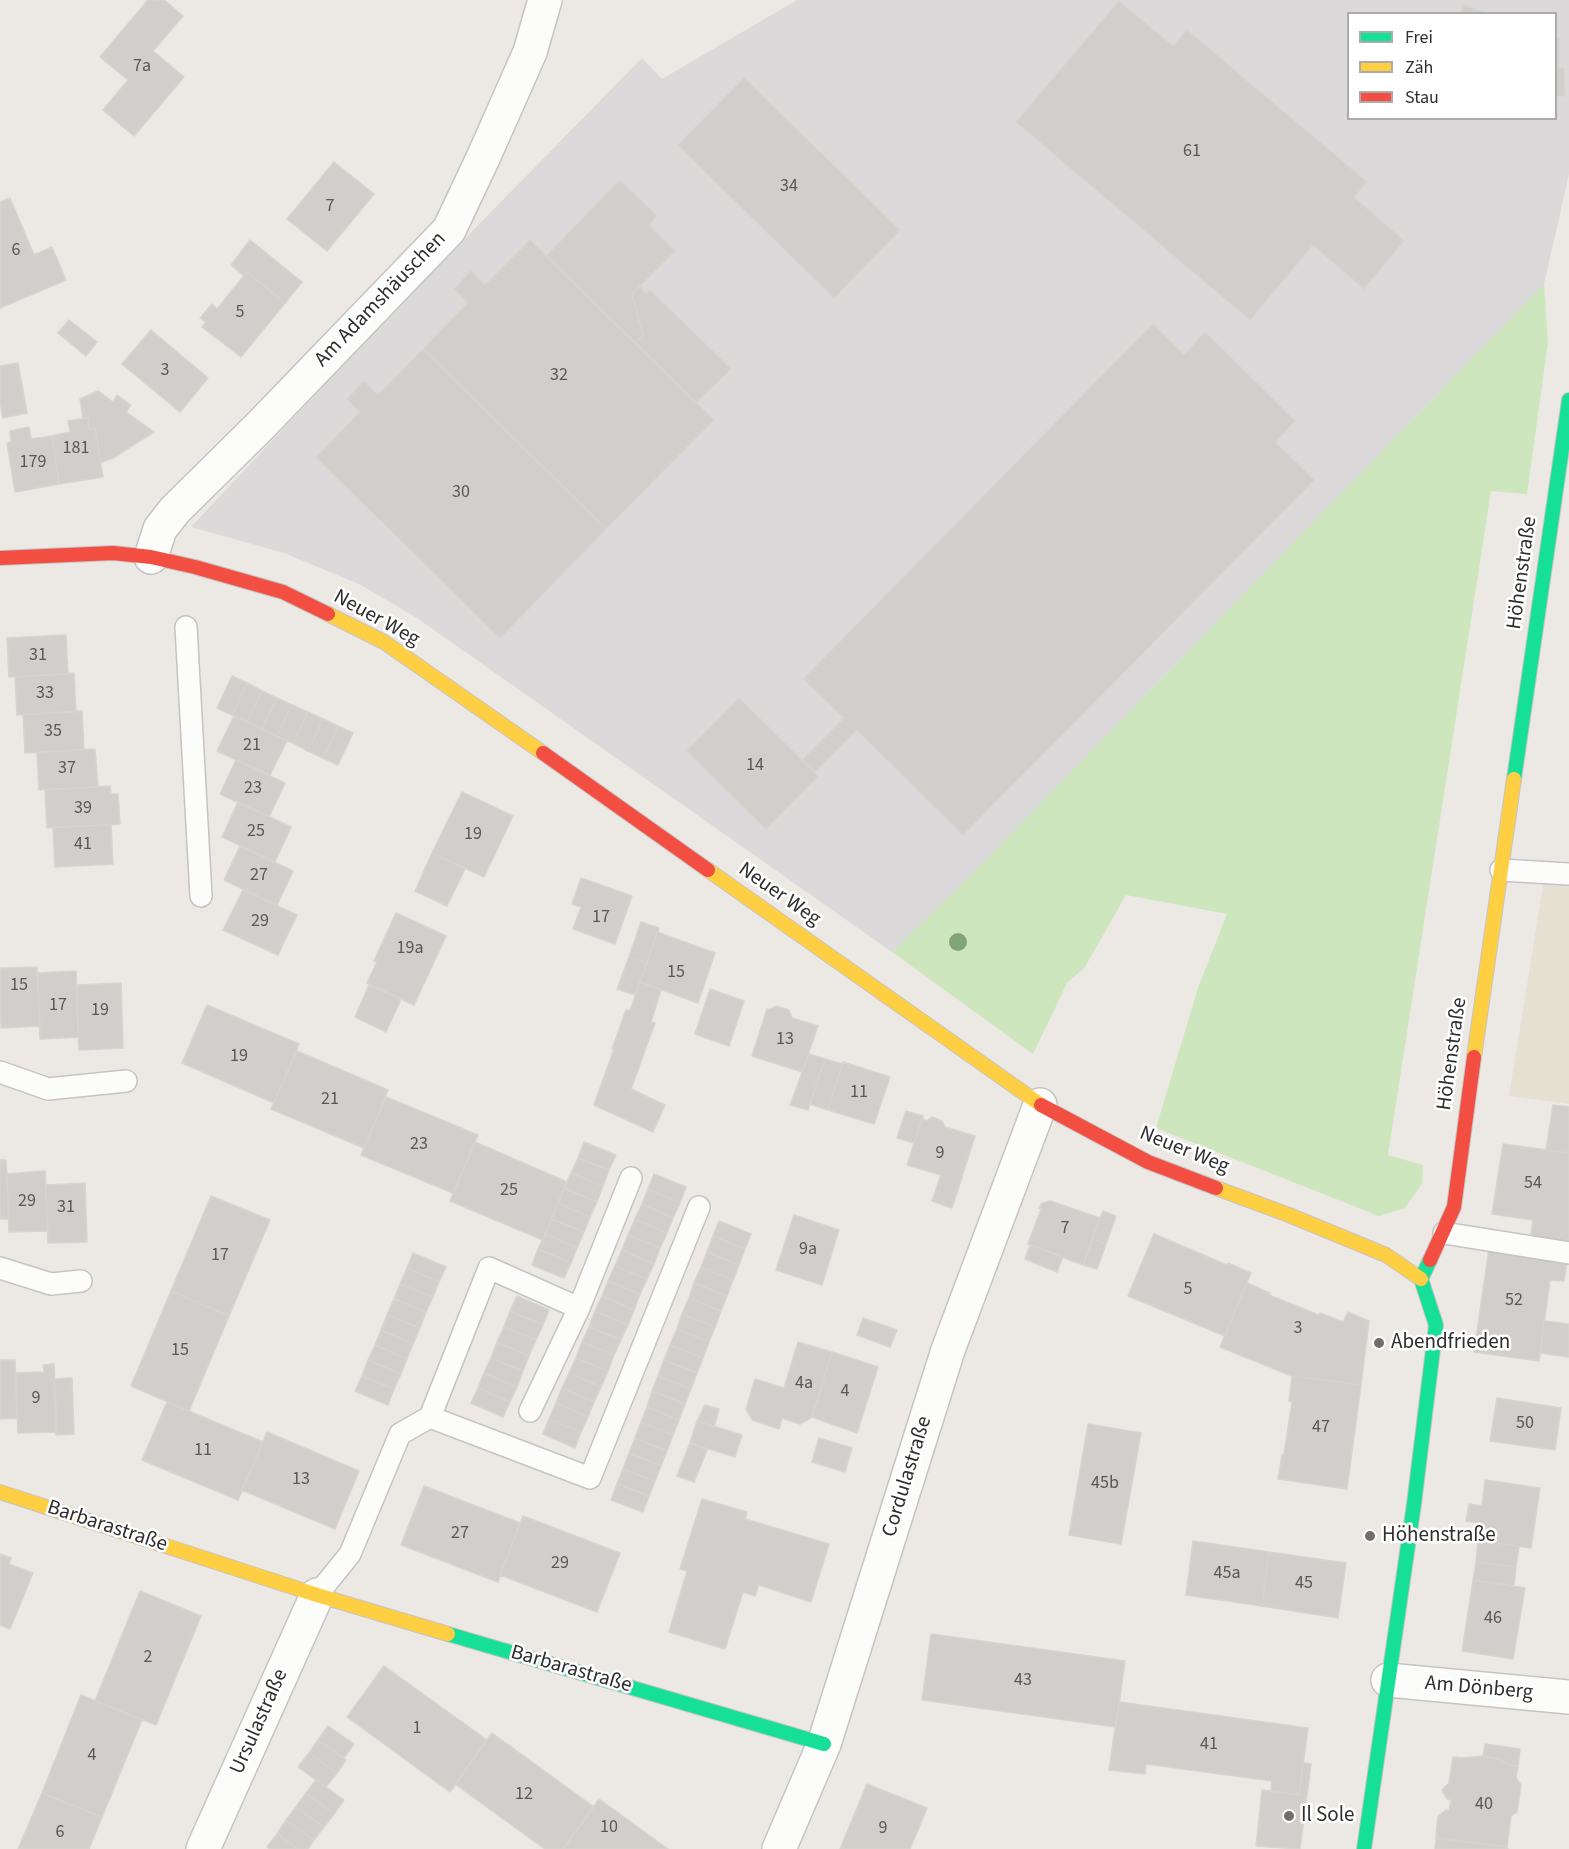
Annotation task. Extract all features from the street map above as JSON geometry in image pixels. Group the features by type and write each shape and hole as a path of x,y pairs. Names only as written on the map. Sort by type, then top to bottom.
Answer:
{"street":[{"name":"Am Adamshäuschen","path":"152,557 160,529 175,510 261,425 449,230 530,52 545,0"},
{"name":"Höhenstraße","path":"1422,1279 1454,1207 1569,400"},
{"name":"Neuer Weg","path":"0,558 113,554 152,557 283,592 384,642 1040,1105 1148,1162 1289,1215 1386,1255 1422,1279"},
{"name":"Cordulastraße","path":"778,1849 824,1744 948,1350 1040,1105"},
{"path":"1364,1849 1414,1504 1436,1325 1422,1279"},
{"name":"Barbarastraße","path":"0,1492 317,1595 824,1744"},
{"name":"Ursulastraße","path":"202,1849 317,1595"},
{"name":"Am Dönberg","path":"1388,1680 1569,1697"}],"lane":[{"path":"186,627 201,896"},
{"path":"1501,870 1569,874"},
{"path":"0,1072 48,1089 126,1081"},
{"path":"530,1411 579,1308 631,1178"},
{"path":"430,1417 590,1478 699,1207"},
{"path":"1444,1233 1569,1253"},
{"path":"0,1268 51,1284 81,1281"},
{"path":"317,1595 350,1554 400,1434 430,1417 489,1269 579,1308"}],"shaded area":[{"path":"797,0 1569,0 1569,174 1544,284 975,871 892,952 417,618 359,584 284,553 191,527 389,316 642,58 662,79"},
{"path":"1544,880 1569,881 1569,1104 1509,1096"}],"green space":[{"path":"1544,284 1548,342 1527,494 1491,491 1388,1155 1423,1165 1422,1184 1405,1208 1379,1216 1156,1128 1198,988 1227,914 1126,895 1085,967 1067,983 1033,1054 892,952 975,871"}],"building":[{"path":"148,0 164,0 183,16 153,51 184,77 134,136 103,110 128,80 100,57"},
{"path":"1119,1 1173,46 1187,30 1367,182 1354,197 1404,241 1364,289 1313,245 1250,320 1016,122"},
{"path":"1464,4 1482,12 1462,12"},
{"path":"1557,39 1559,39 1559,68 1564,68 1565,96 1557,96"},
{"path":"744,78 900,230 834,298 678,145"},
{"path":"334,162 374,194 327,251 287,219"},
{"path":"620,180 657,216 649,225 675,251 632,294 643,335 635,343 546,256"},
{"path":"10,198 34,255 52,247 66,280 0,308 0,202"},
{"path":"250,240 302,282 285,303 247,272 244,276 231,265"},
{"path":"530,240 714,420 606,529 423,349 468,303 454,289 471,271 485,285"},
{"path":"247,272 285,303 241,357 202,327 206,322 200,318 212,304 217,309"},
{"path":"640,286 646,294 650,290 731,369 696,403 635,343 643,335 632,294"},
{"path":"69,320 97,342 86,356 58,333"},
{"path":"1153,324 1184,355 1205,332 1295,421 1275,442 1314,480 963,835 857,730 815,772 802,760 844,718 803,679"},
{"path":"151,330 208,378 180,412 122,364"},
{"path":"423,349 606,529 500,638 316,457 360,412 347,399 364,381 378,395"},
{"path":"18,363 27,413 3,418 0,402 0,366"},
{"path":"98,391 113,402 117,395 131,405 126,412 154,432 113,458 101,462 95,428 89,429 88,418 83,418 80,399"},
{"path":"88,418 89,429 95,428 103,477 59,484 52,436 70,432 68,421"},
{"path":"29,427 31,439 52,436 59,484 15,492 7,443 11,442 10,431"},
{"path":"66,635 68,674 9,677 7,638"},
{"path":"74,673 76,712 17,715 15,677"},
{"path":"232,676 247,683 232,715 217,708"},
{"path":"247,683 262,691 247,722 232,715"},
{"path":"262,691 277,698 262,729 247,722"},
{"path":"277,698 292,705 277,736 262,729"},
{"path":"739,698 818,776 766,829 687,751"},
{"path":"292,705 308,712 293,743 277,736"},
{"path":"82,711 84,750 25,753 23,714"},
{"path":"308,712 323,719 308,751 293,743"},
{"path":"234,716 287,741 270,775 217,751"},
{"path":"323,719 338,726 323,758 308,751"},
{"path":"338,726 353,733 338,765 323,758"},
{"path":"95,749 98,787 39,790 37,752"},
{"path":"236,760 285,783 269,817 220,794"},
{"path":"110,786 111,794 118,794 120,824 47,828 45,790"},
{"path":"462,792 513,816 484,877 432,853"},
{"path":"238,802 291,827 275,862 222,837"},
{"path":"111,825 113,864 55,867 53,827"},
{"path":"240,846 293,871 277,905 224,880"},
{"path":"432,853 465,869 447,906 415,891"},
{"path":"581,878 632,896 615,944 573,929 581,907 572,904"},
{"path":"243,890 297,915 278,955 223,930"},
{"path":"396,913 446,936 414,1005 367,983 377,962 374,961"},
{"path":"641,922 659,928 647,963 629,957"},
{"path":"657,932 715,953 698,1003 640,982"},
{"path":"629,957 647,963 635,995 617,989"},
{"path":"37,967 40,1026 1,1028 0,968"},
{"path":"76,971 79,1037 40,1039 38,973"},
{"path":"640,982 661,990 651,1022 655,1023 631,1089 665,1105 653,1132 594,1105 626,1010 630,1011"},
{"path":"121,983 123,1048 79,1050 76,985"},
{"path":"369,985 401,999 386,1032 355,1017"},
{"path":"710,989 744,1001 729,1046 695,1034"},
{"path":"207,1005 299,1044 274,1103 182,1063"},
{"path":"776,1006 789,1010 792,1018 818,1026 802,1072 752,1056 767,1009"},
{"path":"297,1051 388,1090 364,1148 271,1109"},
{"path":"809,1054 825,1059 808,1110 790,1105"},
{"path":"825,1059 842,1064 828,1110 810,1104"},
{"path":"843,1062 890,1077 874,1124 828,1110"},
{"path":"386,1097 478,1135 453,1193 361,1155"},
{"path":"1553,1105 1569,1107 1569,1153 1546,1150"},
{"path":"906,1111 923,1116 914,1143 897,1138"},
{"path":"932,1117 942,1121 945,1127 975,1136 952,1208 932,1201 941,1175 907,1165 922,1119 927,1121"},
{"path":"475,1142 567,1182 543,1240 450,1201"},
{"path":"584,1142 616,1155 609,1170 578,1158"},
{"path":"1503,1144 1569,1153 1569,1242 1531,1236 1533,1220 1492,1214"},
{"path":"578,1158 609,1170 603,1186 571,1173"},
{"path":"0,1160 6,1160 9,1219 0,1219"},
{"path":"45,1171 48,1231 9,1232 7,1174"},
{"path":"571,1173 603,1186 597,1202 564,1188"},
{"path":"654,1174 686,1187 680,1203 648,1189"},
{"path":"85,1183 87,1242 48,1243 46,1185"},
{"path":"564,1188 597,1202 590,1217 558,1203"},
{"path":"648,1189 680,1203 673,1218 642,1204"},
{"path":"211,1196 270,1220 229,1316 171,1291"},
{"path":"1050,1201 1100,1218 1083,1265 1028,1244 1041,1204"},
{"path":"558,1203 590,1217 584,1232 551,1219"},
{"path":"642,1204 673,1218 667,1233 635,1219"},
{"path":"1103,1211 1116,1216 1106,1244 1092,1239"},
{"path":"794,1215 839,1230 822,1285 776,1270"},
{"path":"551,1219 584,1232 577,1248 545,1234"},
{"path":"635,1219 667,1233 660,1248 628,1235"},
{"path":"719,1221 751,1234 745,1249 713,1236"},
{"path":"545,1234 577,1248 571,1263 538,1249"},
{"path":"1154,1234 1251,1273 1225,1336 1128,1296"},
{"path":"628,1235 660,1248 654,1264 622,1250"},
{"path":"713,1236 745,1249 739,1265 707,1252"},
{"path":"1092,1239 1106,1244 1097,1269 1083,1265"},
{"path":"1030,1245 1063,1256 1057,1272 1025,1259"},
{"path":"1489,1248 1567,1262 1564,1281 1550,1280 1539,1361 1474,1352"},
{"path":"538,1249 571,1263 564,1278 532,1265"},
{"path":"622,1250 654,1264 647,1279 615,1266"},
{"path":"707,1252 739,1265 733,1280 701,1267"},
{"path":"413,1253 446,1267 439,1282 407,1268"},
{"path":"615,1266 647,1279 640,1294 608,1281"},
{"path":"701,1267 733,1280 727,1296 694,1283"},
{"path":"407,1268 439,1282 433,1297 400,1284"},
{"path":"608,1281 640,1294 634,1310 602,1296"},
{"path":"694,1283 727,1296 721,1311 689,1298"},
{"path":"1247,1283 1270,1293 1269,1295 1319,1315 1320,1313 1343,1322 1348,1312 1369,1321 1361,1385 1292,1376 1220,1347"},
{"path":"400,1284 433,1297 426,1312 394,1299"},
{"path":"171,1291 229,1316 189,1411 131,1386"},
{"path":"517,1296 549,1310 543,1325 510,1311"},
{"path":"602,1296 634,1310 628,1325 595,1311"},
{"path":"689,1298 721,1311 715,1327 682,1314"},
{"path":"394,1299 426,1312 420,1328 387,1315"},
{"path":"510,1311 543,1325 536,1340 504,1327"},
{"path":"595,1311 628,1325 621,1340 589,1327"},
{"path":"682,1314 715,1327 709,1342 677,1329"},
{"path":"387,1315 420,1328 413,1344 381,1330"},
{"path":"863,1318 897,1330 890,1347 857,1335"},
{"path":"1544,1321 1569,1324 1569,1357 1540,1353"},
{"path":"504,1327 536,1340 529,1356 497,1342"},
{"path":"589,1327 621,1340 614,1355 582,1342"},
{"path":"677,1329 709,1342 703,1358 670,1345"},
{"path":"381,1330 413,1344 407,1359 375,1345"},
{"path":"497,1342 529,1356 523,1371 491,1358"},
{"path":"582,1342 614,1355 608,1371 576,1358"},
{"path":"798,1342 832,1352 812,1417 800,1424 782,1418 779,1429 752,1420 746,1409 755,1379 784,1388"},
{"path":"375,1345 407,1359 401,1374 368,1360"},
{"path":"670,1345 703,1358 697,1373 664,1360"},
{"path":"832,1352 878,1367 857,1433 812,1417"},
{"path":"491,1358 523,1371 517,1387 484,1373"},
{"path":"576,1358 608,1371 601,1387 569,1373"},
{"path":"0,1360 15,1360 17,1418 0,1419"},
{"path":"368,1360 401,1374 394,1389 362,1376"},
{"path":"664,1360 697,1373 691,1389 658,1376"},
{"path":"54,1364 57,1432 18,1433 16,1373 44,1372 43,1365"},
{"path":"484,1373 517,1387 510,1402 478,1388"},
{"path":"569,1373 601,1387 594,1402 562,1388"},
{"path":"362,1376 394,1389 388,1405 355,1391"},
{"path":"658,1376 691,1389 685,1404 652,1391"},
{"path":"1292,1376 1361,1385 1347,1489 1278,1479 1292,1402 1289,1401"},
{"path":"72,1378 74,1434 56,1435 54,1379"},
{"path":"478,1388 510,1402 503,1417 471,1403"},
{"path":"562,1388 594,1402 588,1417 556,1403"},
{"path":"652,1391 685,1404 679,1420 647,1407"},
{"path":"1497,1398 1561,1408 1555,1450 1490,1441"},
{"path":"167,1402 263,1442 238,1500 142,1460"},
{"path":"556,1403 588,1417 581,1432 549,1419"},
{"path":"705,1405 719,1409 714,1427 697,1421"},
{"path":"647,1407 679,1420 673,1435 641,1422"},
{"path":"549,1419 581,1432 575,1448 543,1434"},
{"path":"697,1421 742,1435 735,1457 690,1443"},
{"path":"641,1422 673,1435 667,1451 635,1438"},
{"path":"1088,1424 1141,1433 1121,1544 1069,1535"},
{"path":"267,1432 359,1471 335,1529 242,1490"},
{"path":"635,1438 667,1451 661,1466 629,1453"},
{"path":"819,1438 852,1448 845,1472 812,1462"},
{"path":"690,1443 707,1450 694,1482 677,1476"},
{"path":"629,1453 661,1466 655,1481 623,1469"},
{"path":"623,1469 655,1481 649,1496 617,1484"},
{"path":"1485,1480 1540,1488 1531,1548 1477,1540 1479,1523 1466,1521 1469,1504 1482,1506"},
{"path":"617,1484 649,1496 643,1512 611,1500"},
{"path":"424,1486 520,1523 498,1582 401,1545"},
{"path":"702,1499 747,1512 745,1519 829,1544 811,1602 759,1585 755,1596 743,1592 725,1649 669,1632 687,1571 680,1569"},
{"path":"523,1516 620,1553 597,1612 500,1575"},
{"path":"1193,1541 1269,1552 1262,1606 1186,1595"},
{"path":"1478,1541 1519,1546 1516,1567 1476,1562"},
{"path":"1269,1552 1346,1563 1338,1618 1262,1606"},
{"path":"0,1554 11,1558 9,1564 33,1573 10,1629 0,1625"},
{"path":"1476,1562 1516,1567 1514,1586 1473,1580"},
{"path":"1473,1580 1525,1588 1513,1659 1462,1651"},
{"path":"140,1591 201,1616 156,1725 95,1701"},
{"path":"931,1634 1125,1661 1116,1727 922,1700"},
{"path":"384,1666 487,1740 450,1792 347,1717"},
{"path":"81,1695 142,1720 102,1817 42,1793"},
{"path":"1119,1702 1308,1728 1299,1795 1271,1791 1272,1781 1146,1764 1145,1774 1109,1770"},
{"path":"328,1726 354,1744 344,1758 318,1740"},
{"path":"492,1733 594,1807 563,1849 545,1849 455,1784"},
{"path":"318,1740 346,1760 337,1773 309,1753"},
{"path":"1485,1744 1520,1749 1518,1766 1511,1766 1498,1759 1483,1756"},
{"path":"309,1753 337,1773 326,1787 298,1767"},
{"path":"1483,1756 1498,1759 1511,1766 1518,1766 1516,1778 1521,1785 1517,1812 1511,1816 1507,1847 1436,1838 1438,1816 1446,1810 1449,1811 1451,1800 1447,1799 1442,1790 1449,1783 1453,1757"},
{"path":"1303,1763 1311,1764 1300,1849 1256,1846 1262,1790 1299,1795"},
{"path":"316,1780 344,1800 334,1814 306,1793"},
{"path":"867,1784 927,1808 910,1849 840,1849"},
{"path":"42,1793 102,1817 89,1849 18,1849"},
{"path":"306,1793 334,1814 324,1827 296,1807"},
{"path":"599,1799 668,1849 563,1849"},
{"path":"296,1807 324,1827 314,1840 286,1820"},
{"path":"286,1820 314,1840 308,1849 298,1849 277,1834"},
{"path":"277,1834 298,1849 270,1849 267,1847"},
{"path":"1436,1838 1507,1847 1508,1849 1435,1849"}],"traffic: fast":[{"path":"1514,779 1569,400"},
{"path":"1364,1849 1414,1504 1436,1325 1421,1279 1430,1260"},
{"path":"448,1634 824,1744"}],"traffic: slow":[{"path":"328,614 384,642 543,753"},
{"path":"1474,1057 1514,779"},
{"path":"708,870 1041,1105"},
{"path":"1216,1188 1386,1255 1421,1279"},
{"path":"0,1492 317,1595 448,1634"}],"traffic: jam":[{"path":"0,558 113,553 151,557 283,592 328,614"},
{"path":"543,753 708,870"},
{"path":"1430,1260 1454,1207 1474,1057"},
{"path":"1041,1105 1148,1162 1216,1188"}],"place":[{"name":"Abendfrieden","path":"1379,1343"},
{"name":"Höhenstraße","path":"1370,1536"},
{"name":"Il Sole","path":"1289,1816"}]}
